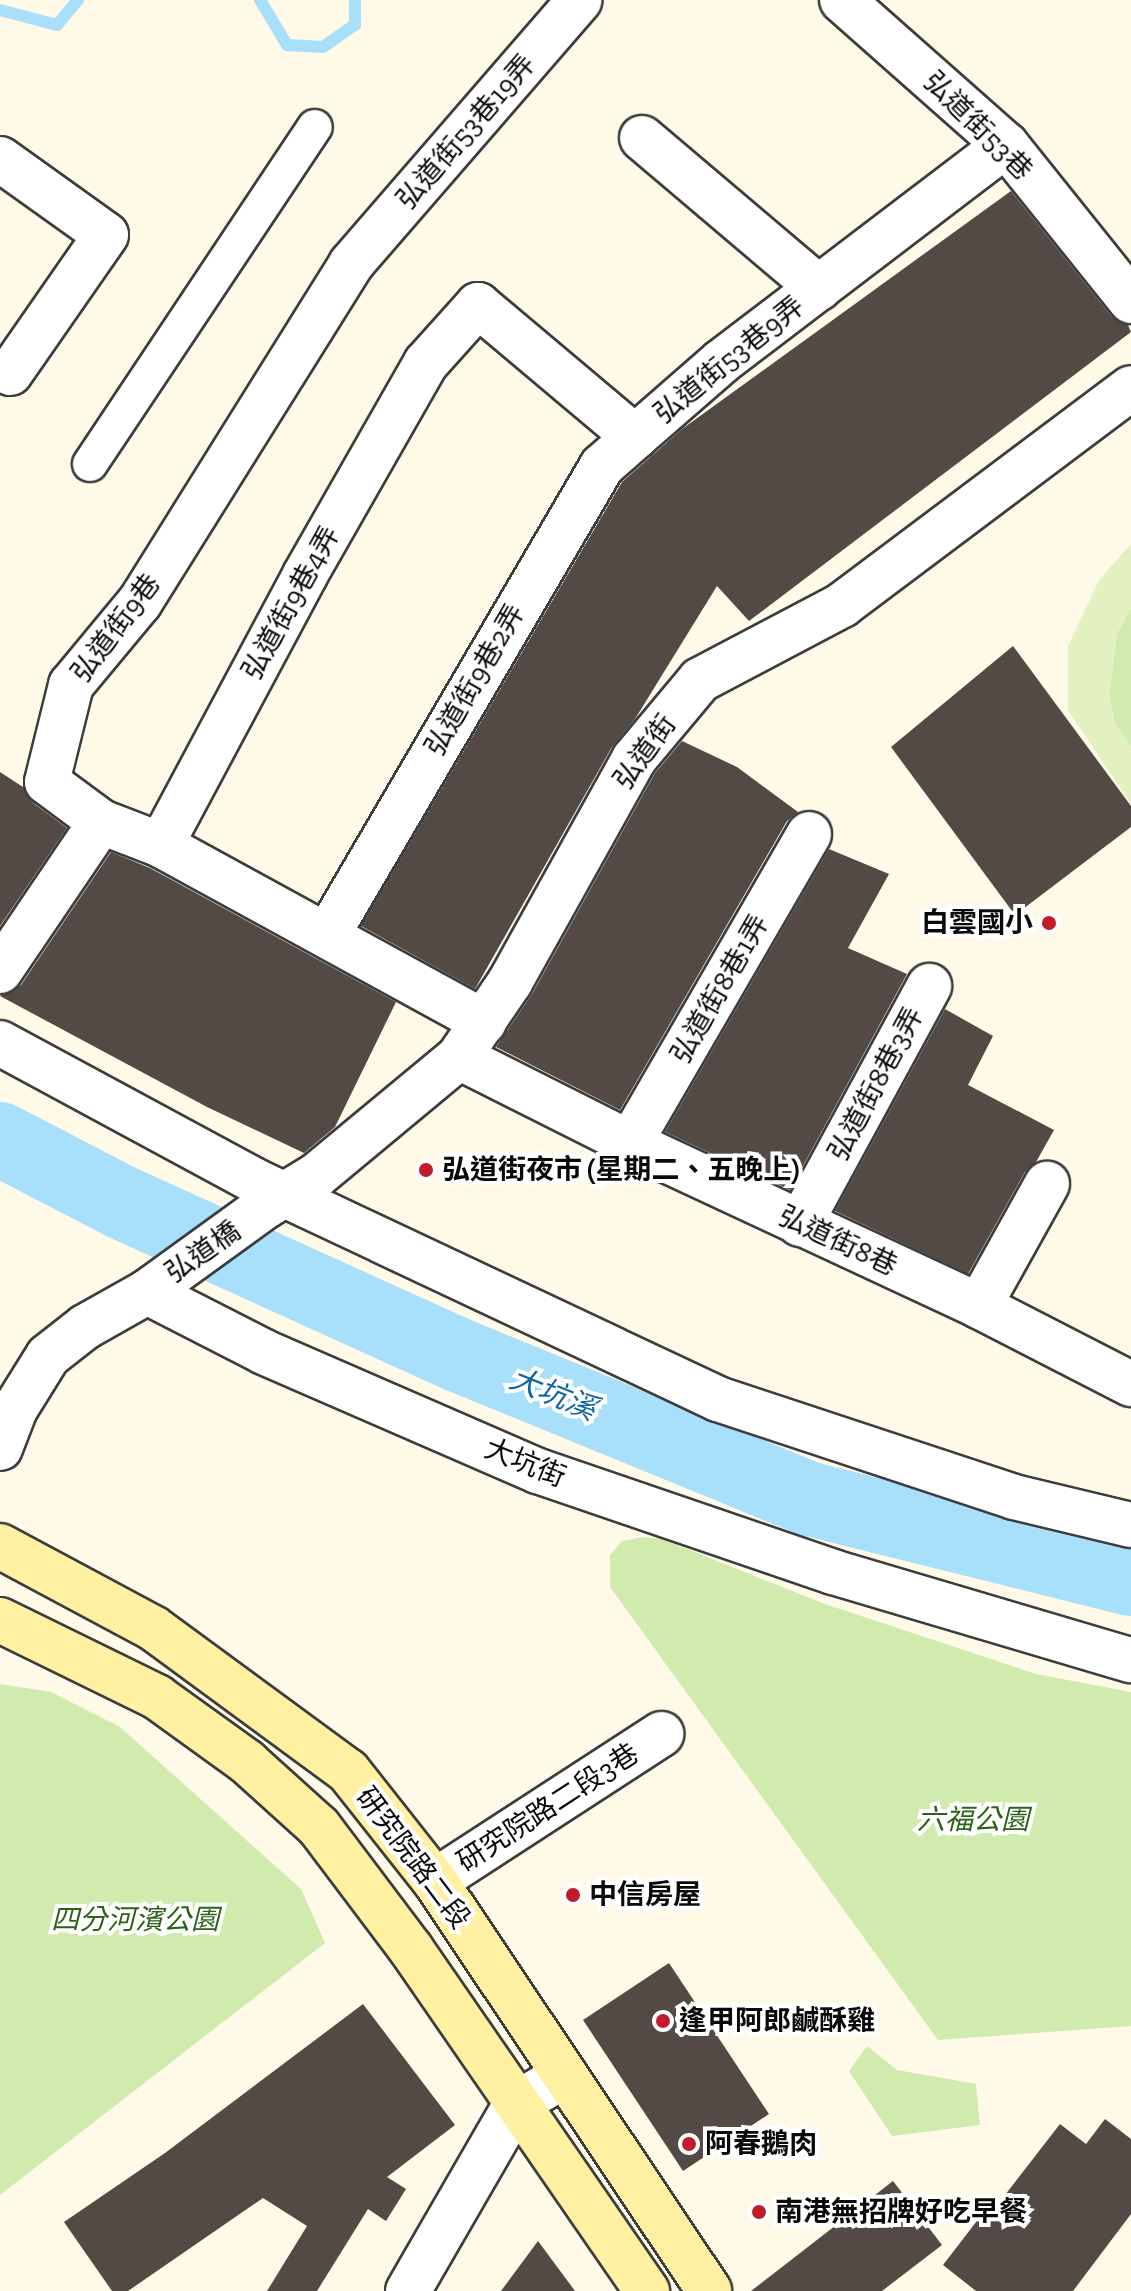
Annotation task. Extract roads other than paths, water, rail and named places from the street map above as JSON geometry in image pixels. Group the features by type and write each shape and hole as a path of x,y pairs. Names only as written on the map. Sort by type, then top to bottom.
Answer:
{"main road":[{"name":"研究院路二段","path":"0,1546 153,1628 276,1715 348,1771 435,1881 709,2291"},
{"name":"研究院路二段","path":"0,1620 157,1697 247,1762 319,1827 411,1949 647,2291"}],"street":[{"name":"弘道街53巷19弄","path":"351,264 580,0"},
{"name":"弘道街53巷","path":"842,0 1006,145 1131,301"},
{"path":"90,464 315,127"},
{"name":"弘道街53巷9弄","path":"642,138 819,288"},
{"name":"弘道街53巷9弄","path":"426,363 478,305 635,437 721,362 1006,145"},
{"path":"0,159 106,235 10,373"},
{"name":"弘道街9巷","path":"351,264 140,602 71,685 47,782 101,822 161,845 484,1022"},
{"name":"弘道街9巷4弄","path":"161,845 298,588 426,363"},
{"name":"弘道街","path":"272,1204 317,1175 459,1057 484,1022 634,759 700,680 842,605 1131,388"},
{"name":"弘道街9巷2弄","path":"328,934 602,466 635,437"},
{"path":"0,971 101,822"},
{"name":"弘道街8巷1弄","path":"630,1143 809,834"},
{"name":"弘道街8巷3弄","path":"800,1224 929,986"},
{"path":"0,1043 272,1204 718,1399 1014,1497 1131,1525"},
{"name":"弘道街8巷","path":"459,1057 630,1143 979,1306 1131,1384"},
{"path":"979,1306 1047,1184"},
{"name":"弘道橋","path":"147,1292 272,1204"},
{"path":"0,1448 15,1409 48,1356 85,1327 147,1292"},
{"name":"大坑街","path":"147,1292 264,1352 538,1471 833,1572 1131,1660"},
{"name":"研究院路二段3巷","path":"435,1881 661,1734"},
{"path":"408,2291 516,2104 565,2075"}],"waterway":[{"path":"0,10 57,25 78,0"},
{"path":"260,0 287,45 323,47 355,25 355,0"},
{"name":"大坑溪","path":"0,1139 121,1202 456,1354 810,1499 1131,1579"}],"place":[{"name":"白雲國小","path":"1049,923"},
{"name":"弘道街夜市 (星期二、五晚上)","path":"426,1170"},
{"name":"中信房屋","path":"573,1895"},
{"name":"逢甲阿郎鹹酥雞","path":"663,2021"},
{"name":"阿春鵝肉","path":"689,2144"},
{"name":"南港無招牌好吃早餐","path":"759,2212"}],"park label":[{"name":"六福公園","path":"973,1820"},
{"name":"四分河濱公園","path":"135,1920"}]}
